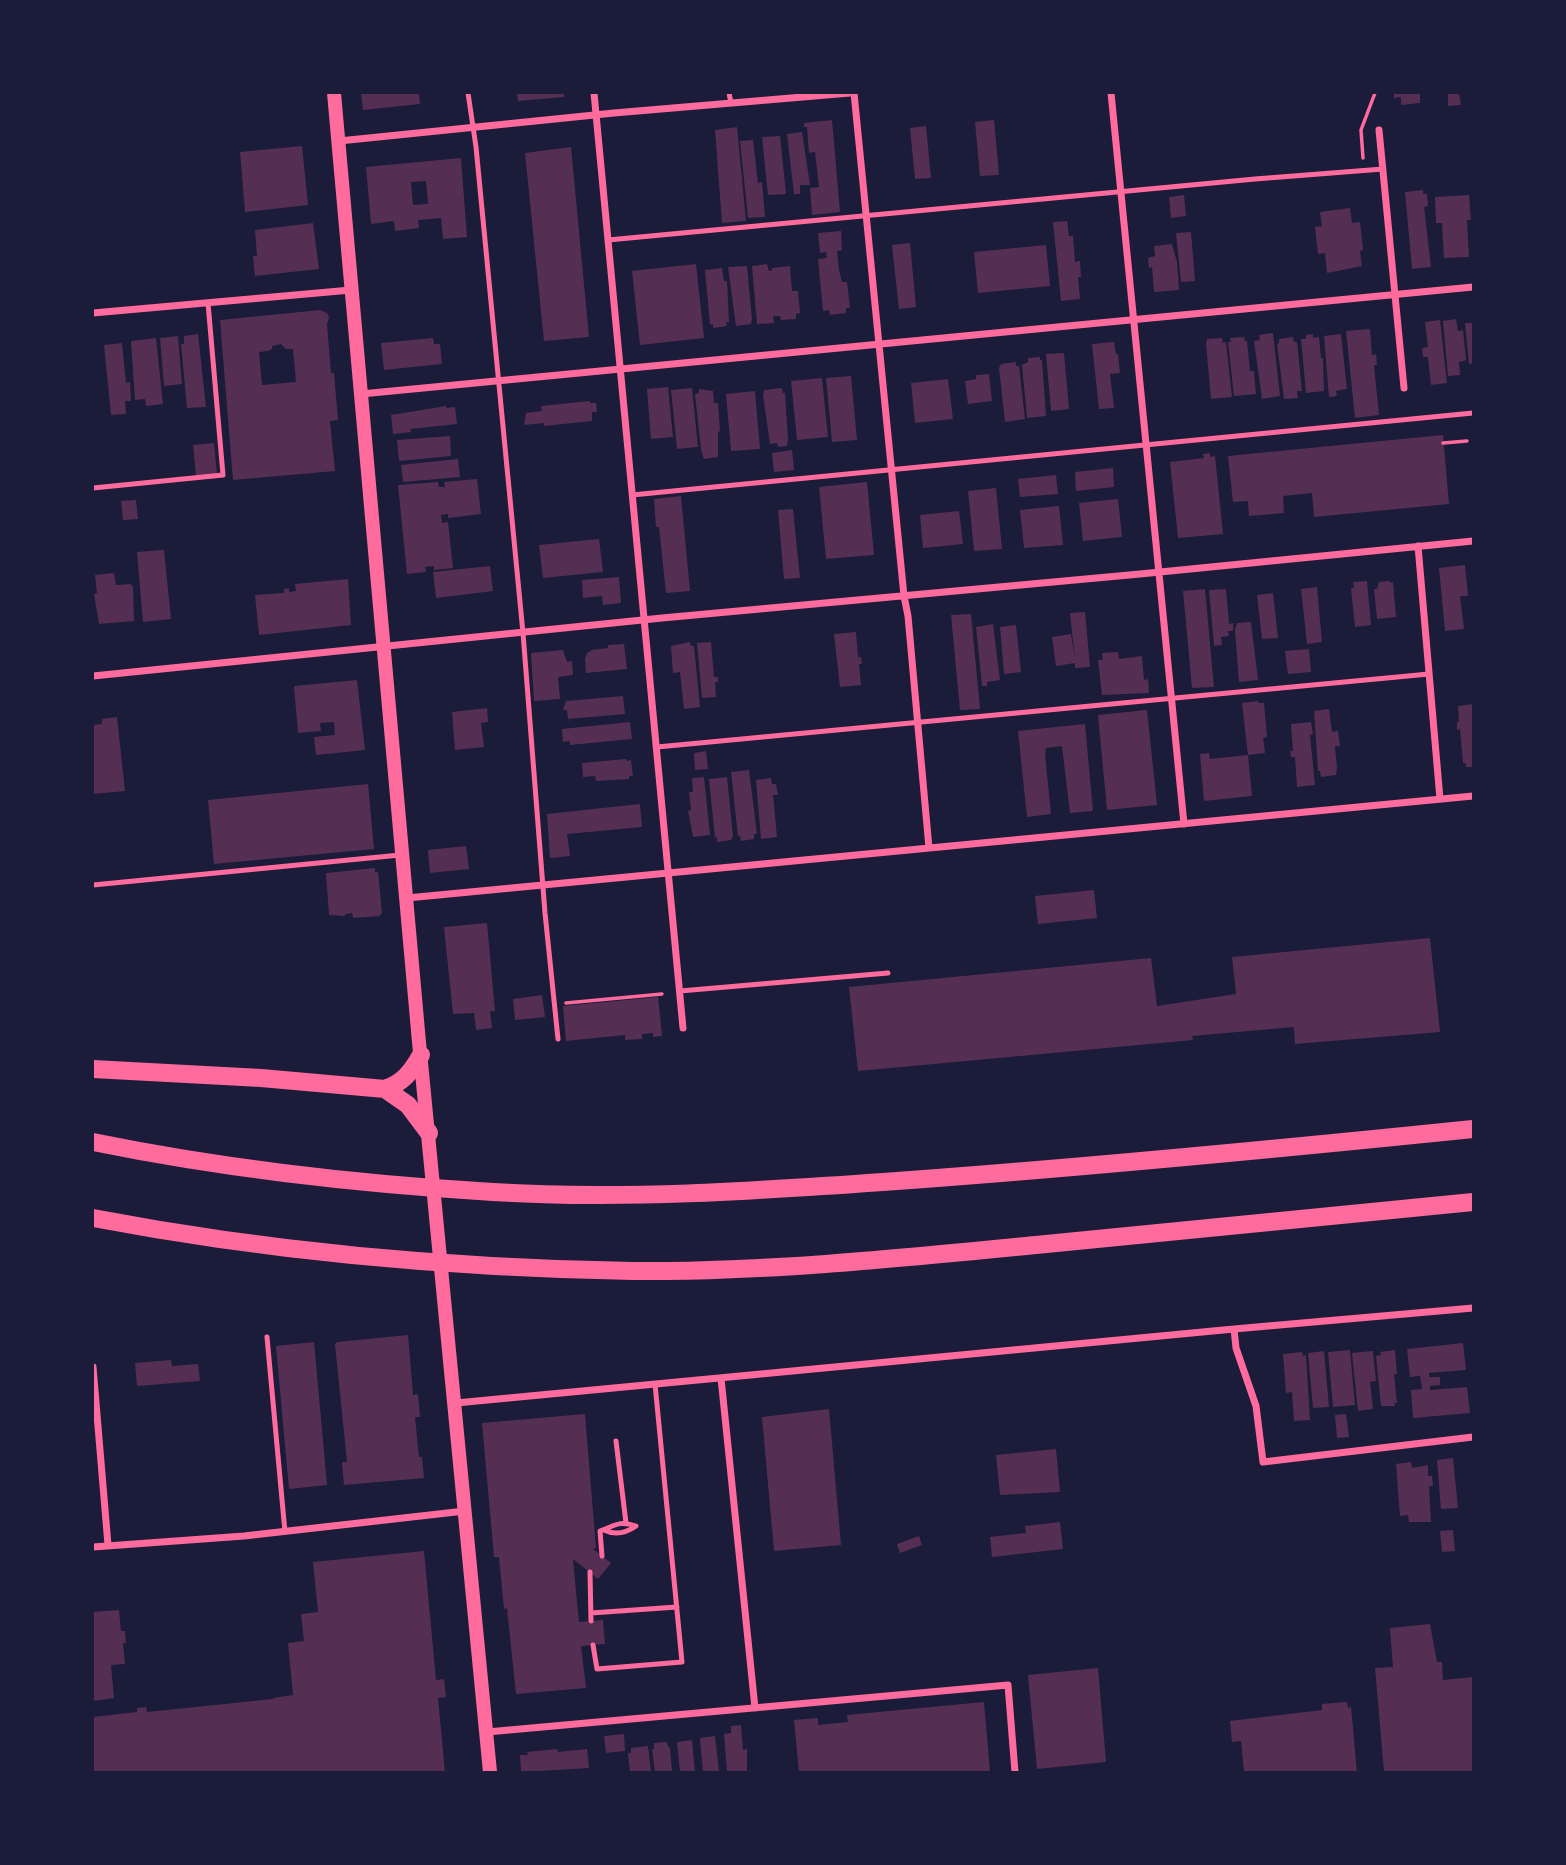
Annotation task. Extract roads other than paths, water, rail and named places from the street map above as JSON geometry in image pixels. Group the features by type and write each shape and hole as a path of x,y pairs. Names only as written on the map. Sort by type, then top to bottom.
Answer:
{"highway":[{"path":"93,1069 385,1089 399,1084 408,1076 421,1055"},
{"path":"385,1089 408,1105 429,1133"},
{"path":"93,1142 251,1170 495,1192 636,1194 765,1190 1021,1172 1473,1129"},
{"path":"93,1218 241,1243 365,1258 635,1271 754,1268 936,1255 1473,1202"}],"main road":[{"path":"334,93 402,855 490,1772"}],"street":[{"path":"594,93 683,1028"},
{"path":"338,141 852,93 908,617 929,848"},
{"path":"1111,93 1184,824"},
{"path":"1379,130 1404,388"},
{"path":"360,394 1473,287"},
{"path":"93,313 351,290"},
{"path":"93,676 1473,541"},
{"path":"1418,546 1440,800"},
{"path":"407,898 1473,796"},
{"path":"456,1403 1473,1308"},
{"path":"1234,1329 1236,1348 1256,1406 1263,1462 1473,1437"},
{"path":"93,1367 108,1545"},
{"path":"721,1378 755,1708"},
{"path":"93,1547 285,1532 466,1511"},
{"path":"487,1732 1008,1685 1015,1772"}],"lane":[{"path":"468,93 474,128 523,633 558,1039"},
{"path":"729,93 731,103"},
{"path":"608,240 1383,169"},
{"path":"93,488 223,475 208,303"},
{"path":"632,495 1473,414"},
{"path":"657,747 1429,674"},
{"path":"93,885 402,855"},
{"path":"680,991 888,973"},
{"path":"267,1337 285,1532"},
{"path":"593,1645 597,1669 682,1662 655,1384"},
{"path":"616,1441 626,1523"},
{"path":"602,1556 600,1531 610,1524 626,1523 636,1526 627,1532 611,1534 604,1530"},
{"path":"590,1572 591,1621"},
{"path":"591,1613 677,1607"}]}
